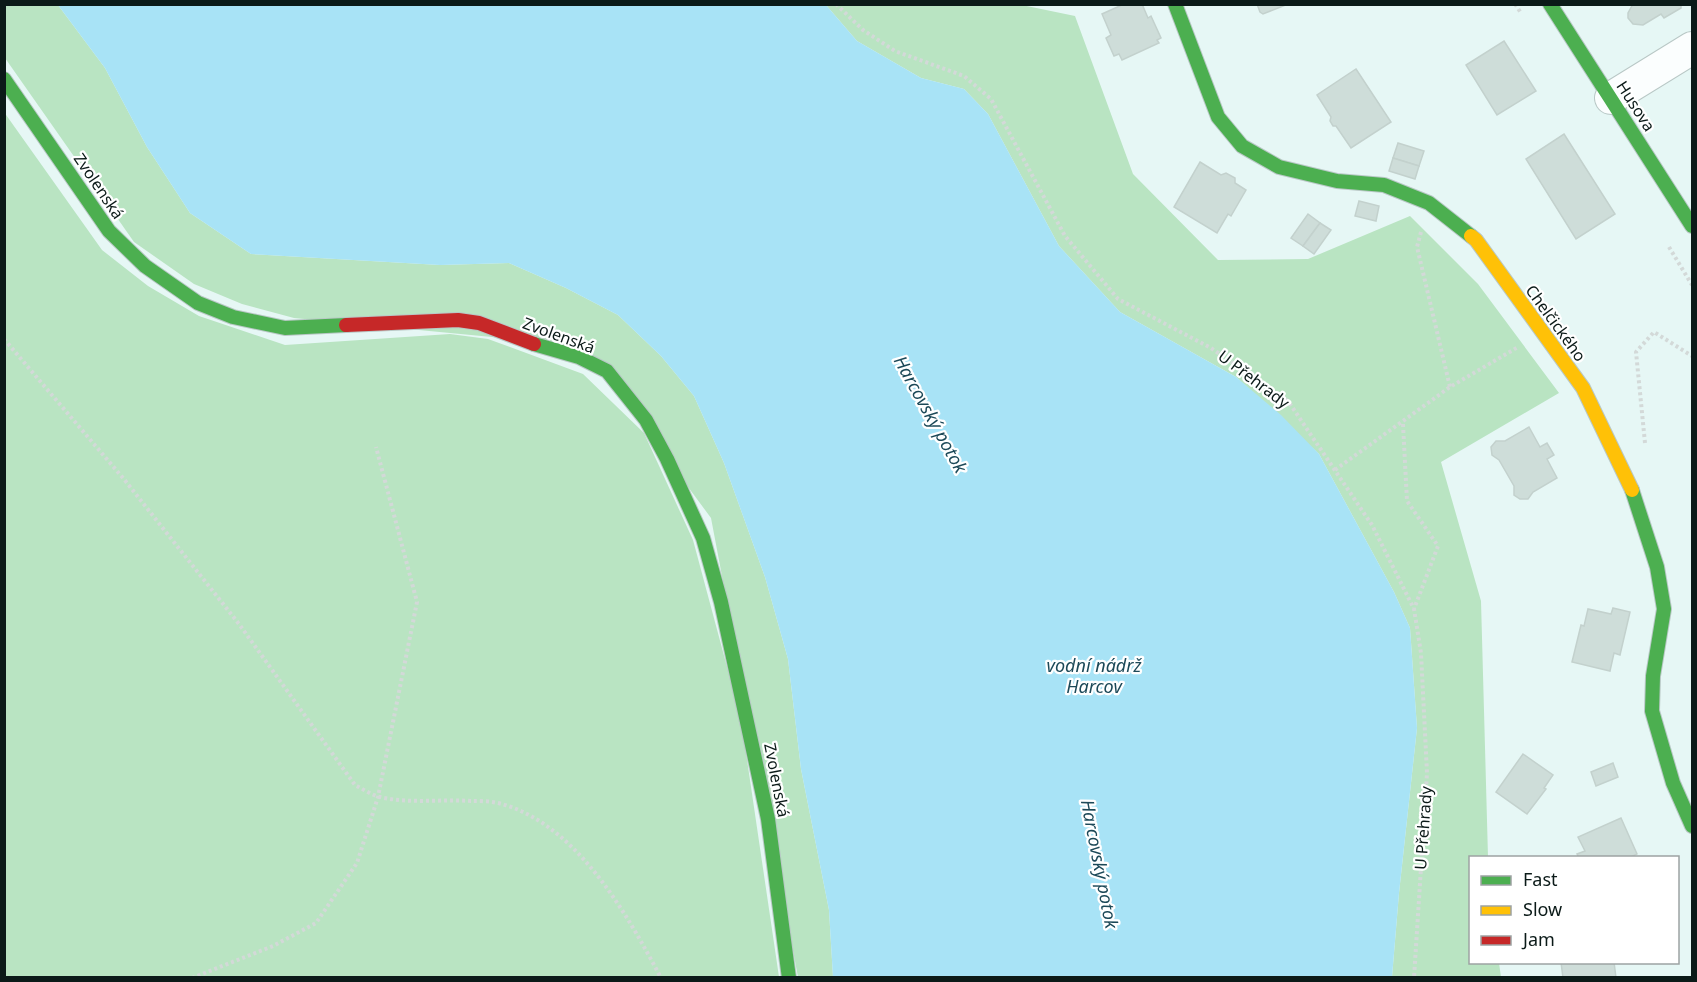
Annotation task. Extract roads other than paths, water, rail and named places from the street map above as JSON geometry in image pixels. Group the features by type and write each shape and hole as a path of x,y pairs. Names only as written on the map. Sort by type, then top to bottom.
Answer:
{"street":[{"name":"Chelčického","path":"1175,4 1218,117 1242,146 1279,167 1338,181 1384,185 1429,203 1476,240 1583,388 1630,484 1657,567 1664,609 1653,676 1652,711 1673,783 1692,826"},
{"name":"Husova","path":"1550,4 1692,226"},
{"path":"1611,98 1692,48"},
{"name":"Zvolenská","path":"4,79 109,231 145,266 198,303 233,317 285,328 458,320 479,324 579,357 607,371 627,394 651,430 686,497 703,538 721,602 768,819 789,978"}],"water":[{"name":"vodní nádrž Harcov","path":"58,5 826,5 857,41 921,78 964,89 988,114 1059,246 1120,312 1236,377 1281,415 1319,454 1394,592 1410,628 1417,728 1392,977 833,977 829,910 801,769 788,659 765,577 724,463 694,396 661,356 618,315 566,288 509,263 440,265 251,254 190,213 147,147 105,68"}],"water label":[{"name":"Harcovský potok","path":"931,414"},
{"name":"Harcovský potok","path":"1100,864"}]}
